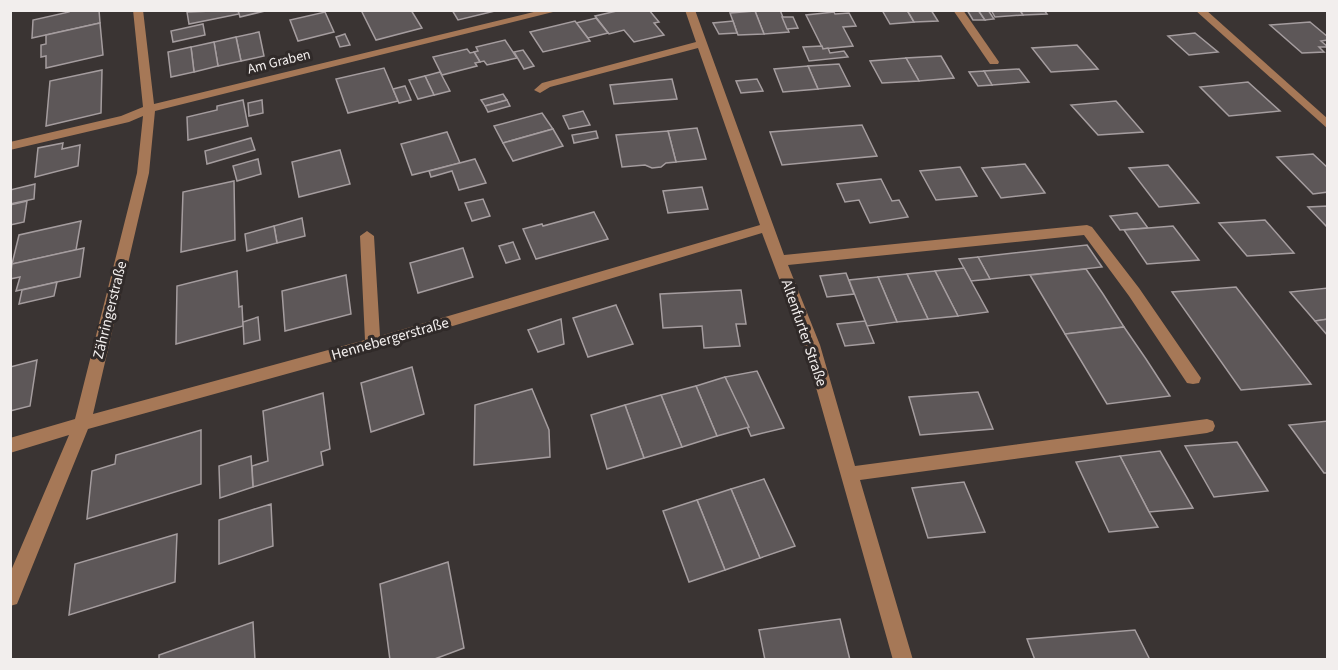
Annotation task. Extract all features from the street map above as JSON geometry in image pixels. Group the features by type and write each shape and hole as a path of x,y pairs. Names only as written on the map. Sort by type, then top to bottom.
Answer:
{"street":[{"name":"Zähringerstraße","path":"10,597 82,424 143,173 149,109 138,10"},
{"name":"Am Graben","path":"10,146 125,119 149,109 556,10"},
{"name":"Altenfurter Straße","path":"690,10 779,261 812,345 903,660"},
{"path":"958,10 994,62"},
{"path":"1200,10 1326,124"},
{"path":"540,90 546,86 702,44"},
{"name":"Hennebergerstraße","path":"10,446 373,344 768,227"},
{"path":"779,261 1087,230 1134,292 1193,378"},
{"path":"367,236 373,344"},
{"path":"850,474 1207,426"}],"building":[{"path":"69,10 99,10 100,23 32,38 33,20 69,12"},
{"path":"238,10 239,14 189,24 187,12"},
{"path":"238,10 269,10 240,17"},
{"path":"361,10 411,10 422,28 376,40"},
{"path":"452,10 499,10 458,20"},
{"path":"621,10 649,10 659,22 654,23 664,35 634,42 624,30 609,34 595,16"},
{"path":"780,10 789,32 764,34 755,11"},
{"path":"882,10 907,10 914,22 890,24"},
{"path":"907,10 931,10 938,21 914,22"},
{"path":"967,10 978,10 985,20 973,20"},
{"path":"978,10 988,10 994,19 985,20"},
{"path":"991,10 1020,10 1023,15 995,17"},
{"path":"1020,10 1044,10 1047,14 1023,15"},
{"path":"755,11 764,34 738,35 730,13"},
{"path":"325,12 334,32 298,41 290,20"},
{"path":"834,12 835,14 849,13 856,26 843,27 853,46 823,49 806,15"},
{"path":"782,17 793,17 798,28 787,29"},
{"path":"596,18 608,33 588,38 576,23"},
{"path":"575,21 590,41 543,52 530,32"},
{"path":"733,21 737,33 719,34 713,23"},
{"path":"1310,22 1328,37 1328,40 1321,41 1328,47 1319,47 1324,52 1302,53 1270,25"},
{"path":"100,23 103,55 46,68 46,56 41,57 41,45 46,44 46,35"},
{"path":"203,24 205,35 173,42 171,31"},
{"path":"259,32 264,56 241,61 236,37"},
{"path":"1195,33 1218,52 1189,55 1168,36"},
{"path":"345,34 350,45 340,47 336,37"},
{"path":"236,37 241,61 218,66 214,42"},
{"path":"505,40 517,58 487,65 484,61 480,62 474,52 478,51 476,47"},
{"path":"214,42 218,66 194,72 191,47"},
{"path":"1077,45 1098,69 1051,72 1032,48"},
{"path":"822,46 823,49 828,48 830,53 844,51 848,57 809,61 803,47"},
{"path":"191,47 194,72 171,77 168,52"},
{"path":"467,49 470,53 474,52 480,62 475,63 477,66 442,75 433,57"},
{"path":"523,50 534,66 524,69 514,52"},
{"path":"941,56 954,78 919,81 906,58"},
{"path":"906,58 919,81 882,83 870,61"},
{"path":"839,64 850,86 818,89 808,66"},
{"path":"808,66 818,89 783,92 774,69"},
{"path":"384,68 398,101 348,113 336,79"},
{"path":"1019,69 1029,82 992,85 984,71"},
{"path":"102,70 101,113 46,126 50,81"},
{"path":"984,71 992,85 978,86 969,72"},
{"path":"440,72 450,91 434,95 425,76"},
{"path":"425,76 434,95 418,99 409,80"},
{"path":"672,79 677,99 614,104 610,85"},
{"path":"757,79 763,91 741,93 736,81"},
{"path":"1248,82 1280,111 1229,116 1200,87"},
{"path":"405,86 411,100 399,103 393,89"},
{"path":"503,94 507,100 485,106 481,100"},
{"path":"243,100 248,126 188,140 187,117 217,110 217,106"},
{"path":"262,100 263,113 249,116 248,103"},
{"path":"507,100 510,106 488,112 485,106"},
{"path":"1116,101 1143,132 1098,135 1071,105"},
{"path":"583,111 590,125 569,129 563,116"},
{"path":"542,113 553,129 503,143 494,126"},
{"path":"862,125 877,156 782,165 770,132"},
{"path":"697,128 706,159 676,162 668,131"},
{"path":"553,129 563,146 513,161 503,143"},
{"path":"596,131 598,138 574,143 572,135"},
{"path":"668,131 676,162 652,168 645,165 622,167 616,135"},
{"path":"447,132 460,163 412,175 401,144"},
{"path":"251,138 255,150 207,164 205,151"},
{"path":"63,143 62,149 80,145 78,166 35,177 38,148"},
{"path":"340,150 350,184 299,197 292,162"},
{"path":"1313,154 1328,168 1328,192 1313,194 1277,157"},
{"path":"258,159 261,174 237,181 233,166"},
{"path":"475,159 486,183 459,190 452,171 431,177 429,171"},
{"path":"1025,164 1045,193 1001,198 982,168"},
{"path":"1168,165 1199,203 1159,207 1129,168"},
{"path":"960,167 977,196 936,200 920,171"},
{"path":"881,179 892,201 899,200 908,217 870,223 859,200 845,202 837,184"},
{"path":"234,181 235,240 181,252 183,192"},
{"path":"35,184 34,199 10,204 10,190"},
{"path":"702,187 708,209 668,213 663,191"},
{"path":"483,199 490,216 472,221 465,203"},
{"path":"27,201 24,222 10,225 10,205"},
{"path":"1328,206 1328,228 1308,207"},
{"path":"594,212 608,239 536,259 523,229"},
{"path":"1137,213 1148,228 1120,230 1110,216"},
{"path":"302,218 305,236 277,243 274,226"},
{"path":"1265,220 1294,253 1247,256 1219,223"},
{"path":"81,221 76,250 12,264 19,235"},
{"path":"274,226 277,243 247,251 245,234"},
{"path":"1173,226 1199,260 1147,264 1124,230"},
{"path":"513,242 520,259 506,263 499,246"},
{"path":"1087,245 1102,267 990,279 978,257"},
{"path":"84,248 80,277 16,291 20,277 10,279 12,264"},
{"path":"463,248 473,277 418,293 410,263"},
{"path":"978,257 990,279 971,281 959,259"},
{"path":"964,268 988,312 958,316 935,271"},
{"path":"1086,269 1124,327 1065,334 1030,275"},
{"path":"237,271 239,307 242,306 243,326 176,344 177,286"},
{"path":"935,271 958,316 928,319 907,274"},
{"path":"846,273 854,294 827,297 820,276"},
{"path":"907,274 928,319 897,322 878,277"},
{"path":"346,275 351,314 285,331 282,291"},
{"path":"878,277 897,322 867,326 849,280"},
{"path":"57,282 54,296 19,304 22,290"},
{"path":"1236,287 1311,384 1241,390 1172,292"},
{"path":"1328,288 1328,319 1315,321 1290,292"},
{"path":"741,290 746,324 736,324 740,346 704,348 702,326 663,328 660,294"},
{"path":"616,305 633,344 588,357 573,318"},
{"path":"258,317 260,340 244,344 243,322"},
{"path":"561,319 564,344 538,352 528,330"},
{"path":"1328,319 1328,336 1315,321"},
{"path":"865,321 874,343 845,346 837,324"},
{"path":"1124,327 1170,396 1107,404 1065,334"},
{"path":"37,360 30,406 10,411 10,367"},
{"path":"412,367 424,414 371,432 361,383"},
{"path":"757,371 784,428 751,436 725,377"},
{"path":"725,377 749,427 717,436 696,386"},
{"path":"696,386 717,436 682,447 661,395"},
{"path":"532,389 549,430 550,457 474,465 475,405"},
{"path":"978,392 993,429 920,435 909,397"},
{"path":"323,393 330,449 321,452 323,465 253,487 252,466 268,461 263,411"},
{"path":"661,395 682,447 644,458 625,405"},
{"path":"625,405 644,458 607,469 591,415"},
{"path":"1328,421 1328,473 1324,473 1289,425"},
{"path":"201,430 201,484 87,519 92,471 115,464 116,455"},
{"path":"1237,442 1268,491 1214,497 1185,446"},
{"path":"1160,451 1193,508 1149,512 1120,456"},
{"path":"251,456 253,487 220,498 219,466"},
{"path":"1120,456 1158,527 1109,532 1076,462"},
{"path":"764,479 795,546 760,558 731,489"},
{"path":"964,482 985,532 928,538 912,488"},
{"path":"731,489 760,558 725,570 697,500"},
{"path":"697,500 725,570 689,582 663,511"},
{"path":"271,504 273,546 219,564 219,520"},
{"path":"177,534 175,582 69,615 75,564"},
{"path":"448,562 464,648 432,660 390,660 380,584"},
{"path":"840,619 850,660 765,660 759,630"},
{"path":"253,622 255,660 159,660 159,655"},
{"path":"1135,630 1150,660 1035,660 1027,639"}]}
